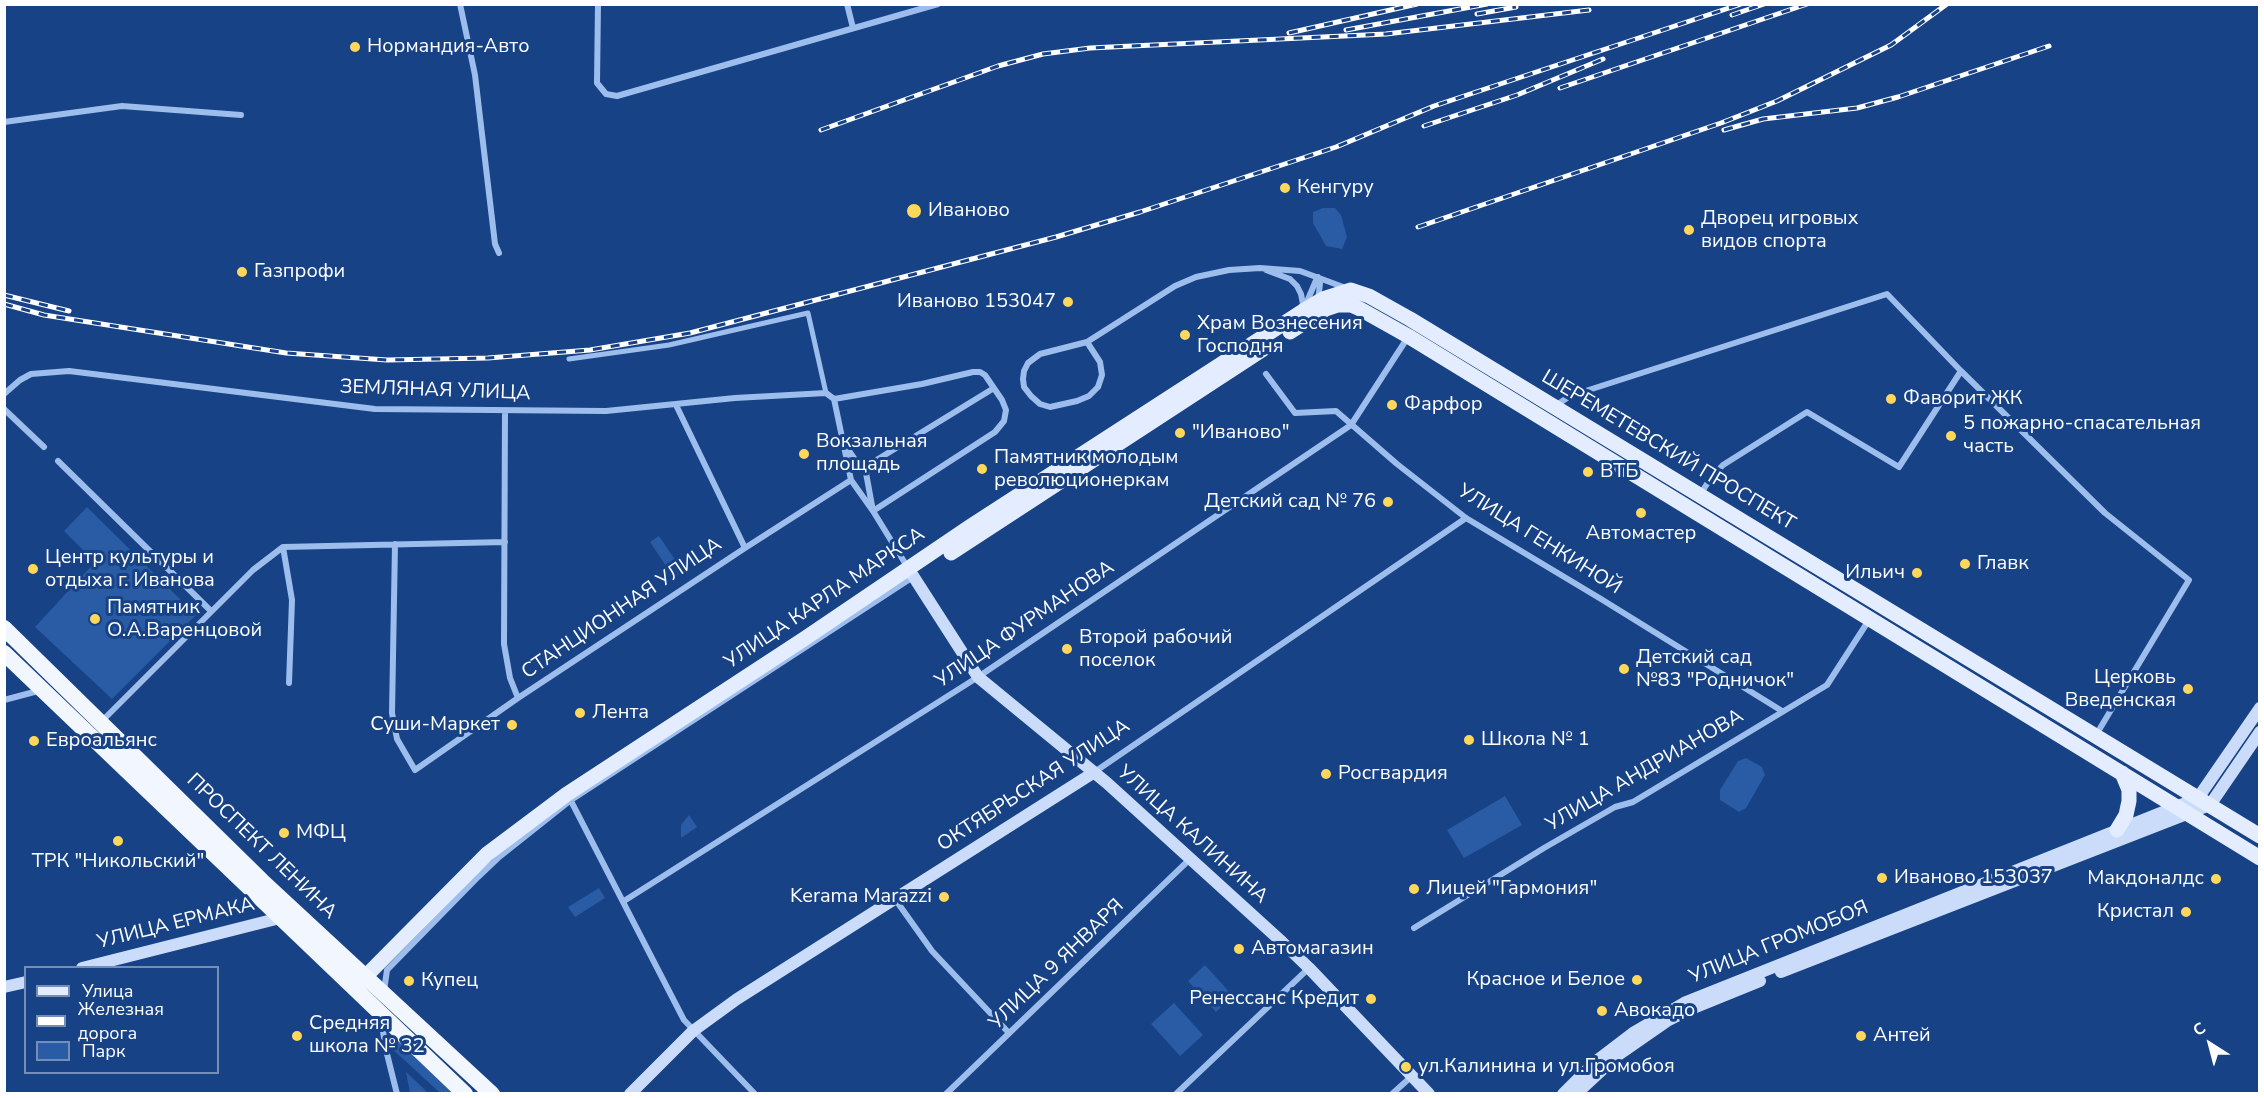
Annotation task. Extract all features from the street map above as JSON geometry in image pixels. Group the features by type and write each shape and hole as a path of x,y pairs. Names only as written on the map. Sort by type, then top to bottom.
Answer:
{"highway":[{"name":"ПРОСПЕКТ ЛЕНИНА","path":"4,628 296,912 361,981 386,1018 465,1094"},
{"name":"ПРОСПЕКТ ЛЕНИНА","path":"4,653 280,918 361,981 384,992 492,1094"},
{"path":"42,690 56,678"},
{"path":"280,918 296,912"}],"main road":[{"name":"ШЕРЕМЕТЕВСКИЙ ПРОСПЕКТ","path":"1347,297 1369,296 1410,319 2259,836"},
{"name":"УЛИЦА КАРЛА МАРКСА","path":"1303,315 1338,305 1347,297"},
{"name":"УЛИЦА КАРЛА МАРКСА","path":"361,981 487,854 569,797 1318,303 1347,297"},
{"name":"ШЕРЕМЕТЕВСКИЙ ПРОСПЕКТ","path":"1347,297 1545,421 2259,858"},
{"path":"1545,421 1555,406"},
{"path":"1691,510 1700,495"},
{"name":"УЛИЦА КАЛИНИНА","path":"911,573 978,677 1093,773 1309,968 1429,1094"},
{"path":"1950,669 1960,653"},
{"path":"2204,801 2259,708"},
{"path":"2182,810 2204,801 2259,732"},
{"name":"ОКТЯБРЬСКАЯ УЛИЦА","path":"630,1094 693,1031 737,999 1093,773"},
{"path":"2117,830 2126,815 2129,801 2129,790 2122,773"},
{"name":"УЛИЦА ГРОМОБОЯ","path":"1563,1094 1595,1062 1633,1033 1686,1002 2117,830 2182,810"},
{"name":"УЛИЦА ГРОМОБОЯ","path":"1576,1094 1625,1050 1690,1009 2182,810"},
{"name":"УЛИЦА ЕРМАКА","path":"90,966 280,918"},
{"path":"4,987 24,982"}],"street":[{"path":"460,4 475,75 495,244 499,253"},
{"path":"598,4 597,83 606,94 617,96 938,4"},
{"path":"847,4 853,28"},
{"path":"4,122 122,106 241,115"},
{"path":"1260,268 1290,279 1297,286 1303,304 1303,315"},
{"path":"1087,342 1100,362 1102,375 1098,387 1083,398 1050,407 1040,404 1024,387 1024,371 1028,363 1040,354 1087,342 1159,295 1196,277 1229,270 1260,268 1300,271 1318,277 1347,297"},
{"path":"1318,277 1347,297"},
{"path":"1318,277 1320,284 1318,303"},
{"path":"1303,315 1318,277"},
{"path":"1555,406 1570,396 1887,294 1961,371 2105,513 2189,580 2096,736"},
{"path":"569,359 669,345 808,313 826,393 834,399 851,480 911,573"},
{"name":"УЛИЦА ФУРМАНОВА","path":"624,901 978,677 1351,425 1408,336"},
{"name":"ЗЕМЛЯНАЯ УЛИЦА","path":"4,394 31,374 69,371 375,410 606,411 735,398 826,393"},
{"path":"1700,495 1723,465 1807,412 1899,467 1961,371"},
{"path":"834,399 931,383 980,372 994,388 1006,410 1004,421 996,432 873,511"},
{"name":"УЛИЦА ГЕНКИНОЙ","path":"1266,374 1295,413 1336,411 1466,518 1611,604 1782,711"},
{"path":"840,433 850,455 862,465 870,464 994,388"},
{"path":"676,405 745,548"},
{"path":"4,409 44,447"},
{"path":"506,411 504,644 510,678 518,698"},
{"path":"58,461 211,611"},
{"path":"870,464 866,473 873,511"},
{"name":"СТАНЦИОННАЯ УЛИЦА","path":"395,544 392,714 397,740 415,770 518,698 851,480"},
{"name":"ОКТЯБРЬСКАЯ УЛИЦА","path":"1093,773 1466,518"},
{"path":"89,734 253,570 283,547 505,542"},
{"path":"283,547 292,600 289,683"},
{"name":"УЛИЦА АНДРИАНОВА","path":"1414,928 1544,848 1615,807 1633,802 1827,685 1869,619"},
{"path":"4,700 42,690"},
{"path":"569,797 684,1020 755,1094"},
{"name":"УЛИЦА КАРЛА МАРКСА","path":"384,992 387,970 478,877 569,797"},
{"name":"УЛИЦА 9 ЯНВАРЯ","path":"946,1094 1190,859"},
{"path":"894,898 932,951 1009,1033"},
{"path":"1176,1094 1309,968"},
{"path":"386,1018 383,1031 385,1046 397,1094"},
{"path":"1392,1094 1413,1076"}],"green space":[{"path":"1323,208 1335,208 1341,215 1347,237 1342,249 1326,246 1313,223 1313,212"},
{"path":"87,507 196,615 112,699 35,627 95,562 64,531"},
{"path":"659,536 678,564 679,574 674,578 650,542"},
{"path":"1746,758 1762,767 1765,775 1746,808 1739,812 1720,800 1720,790 1738,761"},
{"path":"1505,796 1522,825 1464,858 1447,830"},
{"path":"689,815 697,827 681,838 681,825"},
{"path":"599,888 605,898 575,917 568,907"},
{"path":"1205,965 1233,996 1216,1012 1188,981"},
{"path":"1174,1003 1203,1035 1180,1056 1151,1024"},
{"path":"392,1035 457,1093 440,1093 385,1042"},
{"path":"406,1072 426,1091 424,1093 410,1093"}],"railway":[{"path":"1289,33 1417,4"},
{"path":"1346,30 1487,4"},
{"path":"4,304 44,315 286,353 387,360 488,358 590,350 690,333 1056,237 1140,212 1336,147 1434,106 1741,4"},
{"path":"1732,15 1764,4"},
{"path":"1560,88 1807,4"},
{"path":"1418,227 1721,123 1777,101 1891,45 1947,4"},
{"path":"1477,14 1516,7"},
{"path":"821,130 998,66 1043,54 1090,48 1386,34 1589,10"},
{"path":"1724,130 1763,119 1857,108 1898,97 2049,46"},
{"path":"1424,126 1517,95 1603,59"},
{"path":"4,295 69,311"}],"place":[{"name":"Нормандия-Авто","path":"355,47"},
{"name":"Кенгуру","path":"1285,188"},
{"name":"Иваново","path":"914,211"},
{"name":"Дворец игровых видов спорта","path":"1689,230"},
{"name":"Газпрофи","path":"242,272"},
{"name":"Иваново 153047","path":"1068,302"},
{"name":"Храм Вознесения Господня","path":"1185,335"},
{"name":"Фаворит ЖК","path":"1891,399"},
{"name":"Фарфор","path":"1392,405"},
{"name":"\"Иваново\"","path":"1180,433"},
{"name":"5 пожарно-спасательная часть","path":"1951,436"},
{"name":"Вокзальная площадь","path":"804,454"},
{"name":"Памятник молодым революционеркам","path":"982,469"},
{"name":"ВТБ","path":"1588,472"},
{"name":"Детский сад № 76","path":"1388,502"},
{"name":"Автомастер","path":"1641,513"},
{"name":"Главк","path":"1965,564"},
{"name":"Центр культуры и отдыха г. Иванова","path":"33,569"},
{"name":"Ильич","path":"1917,573"},
{"name":"Памятник О.А.Варенцовой","path":"95,619"},
{"name":"Второй рабочий поселок","path":"1067,649"},
{"name":"Детский сад №83 \"Родничок\"","path":"1624,669"},
{"name":"Церковь Введенская","path":"2188,689"},
{"name":"Лента","path":"580,713"},
{"name":"Суши-Маркет","path":"512,725"},
{"name":"Школа № 1","path":"1469,740"},
{"name":"Евроальянс","path":"34,741"},
{"name":"Росгвардия","path":"1326,774"},
{"name":"МФЦ","path":"284,833"},
{"name":"ТРК \"Никольский\"","path":"118,841"},
{"name":"Иваново 153037","path":"1882,878"},
{"name":"Макдоналдс","path":"2216,879"},
{"name":"Лицей \"Гармония\"","path":"1414,889"},
{"name":"Kerama Marazzi","path":"944,897"},
{"name":"Кристал","path":"2186,912"},
{"name":"Автомагазин","path":"1239,949"},
{"name":"Красное и Белое","path":"1637,980"},
{"name":"Купец","path":"409,981"},
{"name":"Ренессанс Кредит","path":"1371,999"},
{"name":"Авокадо","path":"1602,1011"},
{"name":"Средняя школа № 32","path":"297,1036"},
{"name":"Антей","path":"1861,1036"},
{"name":"ул.Калинина и ул.Громобоя","path":"1406,1067"}]}
